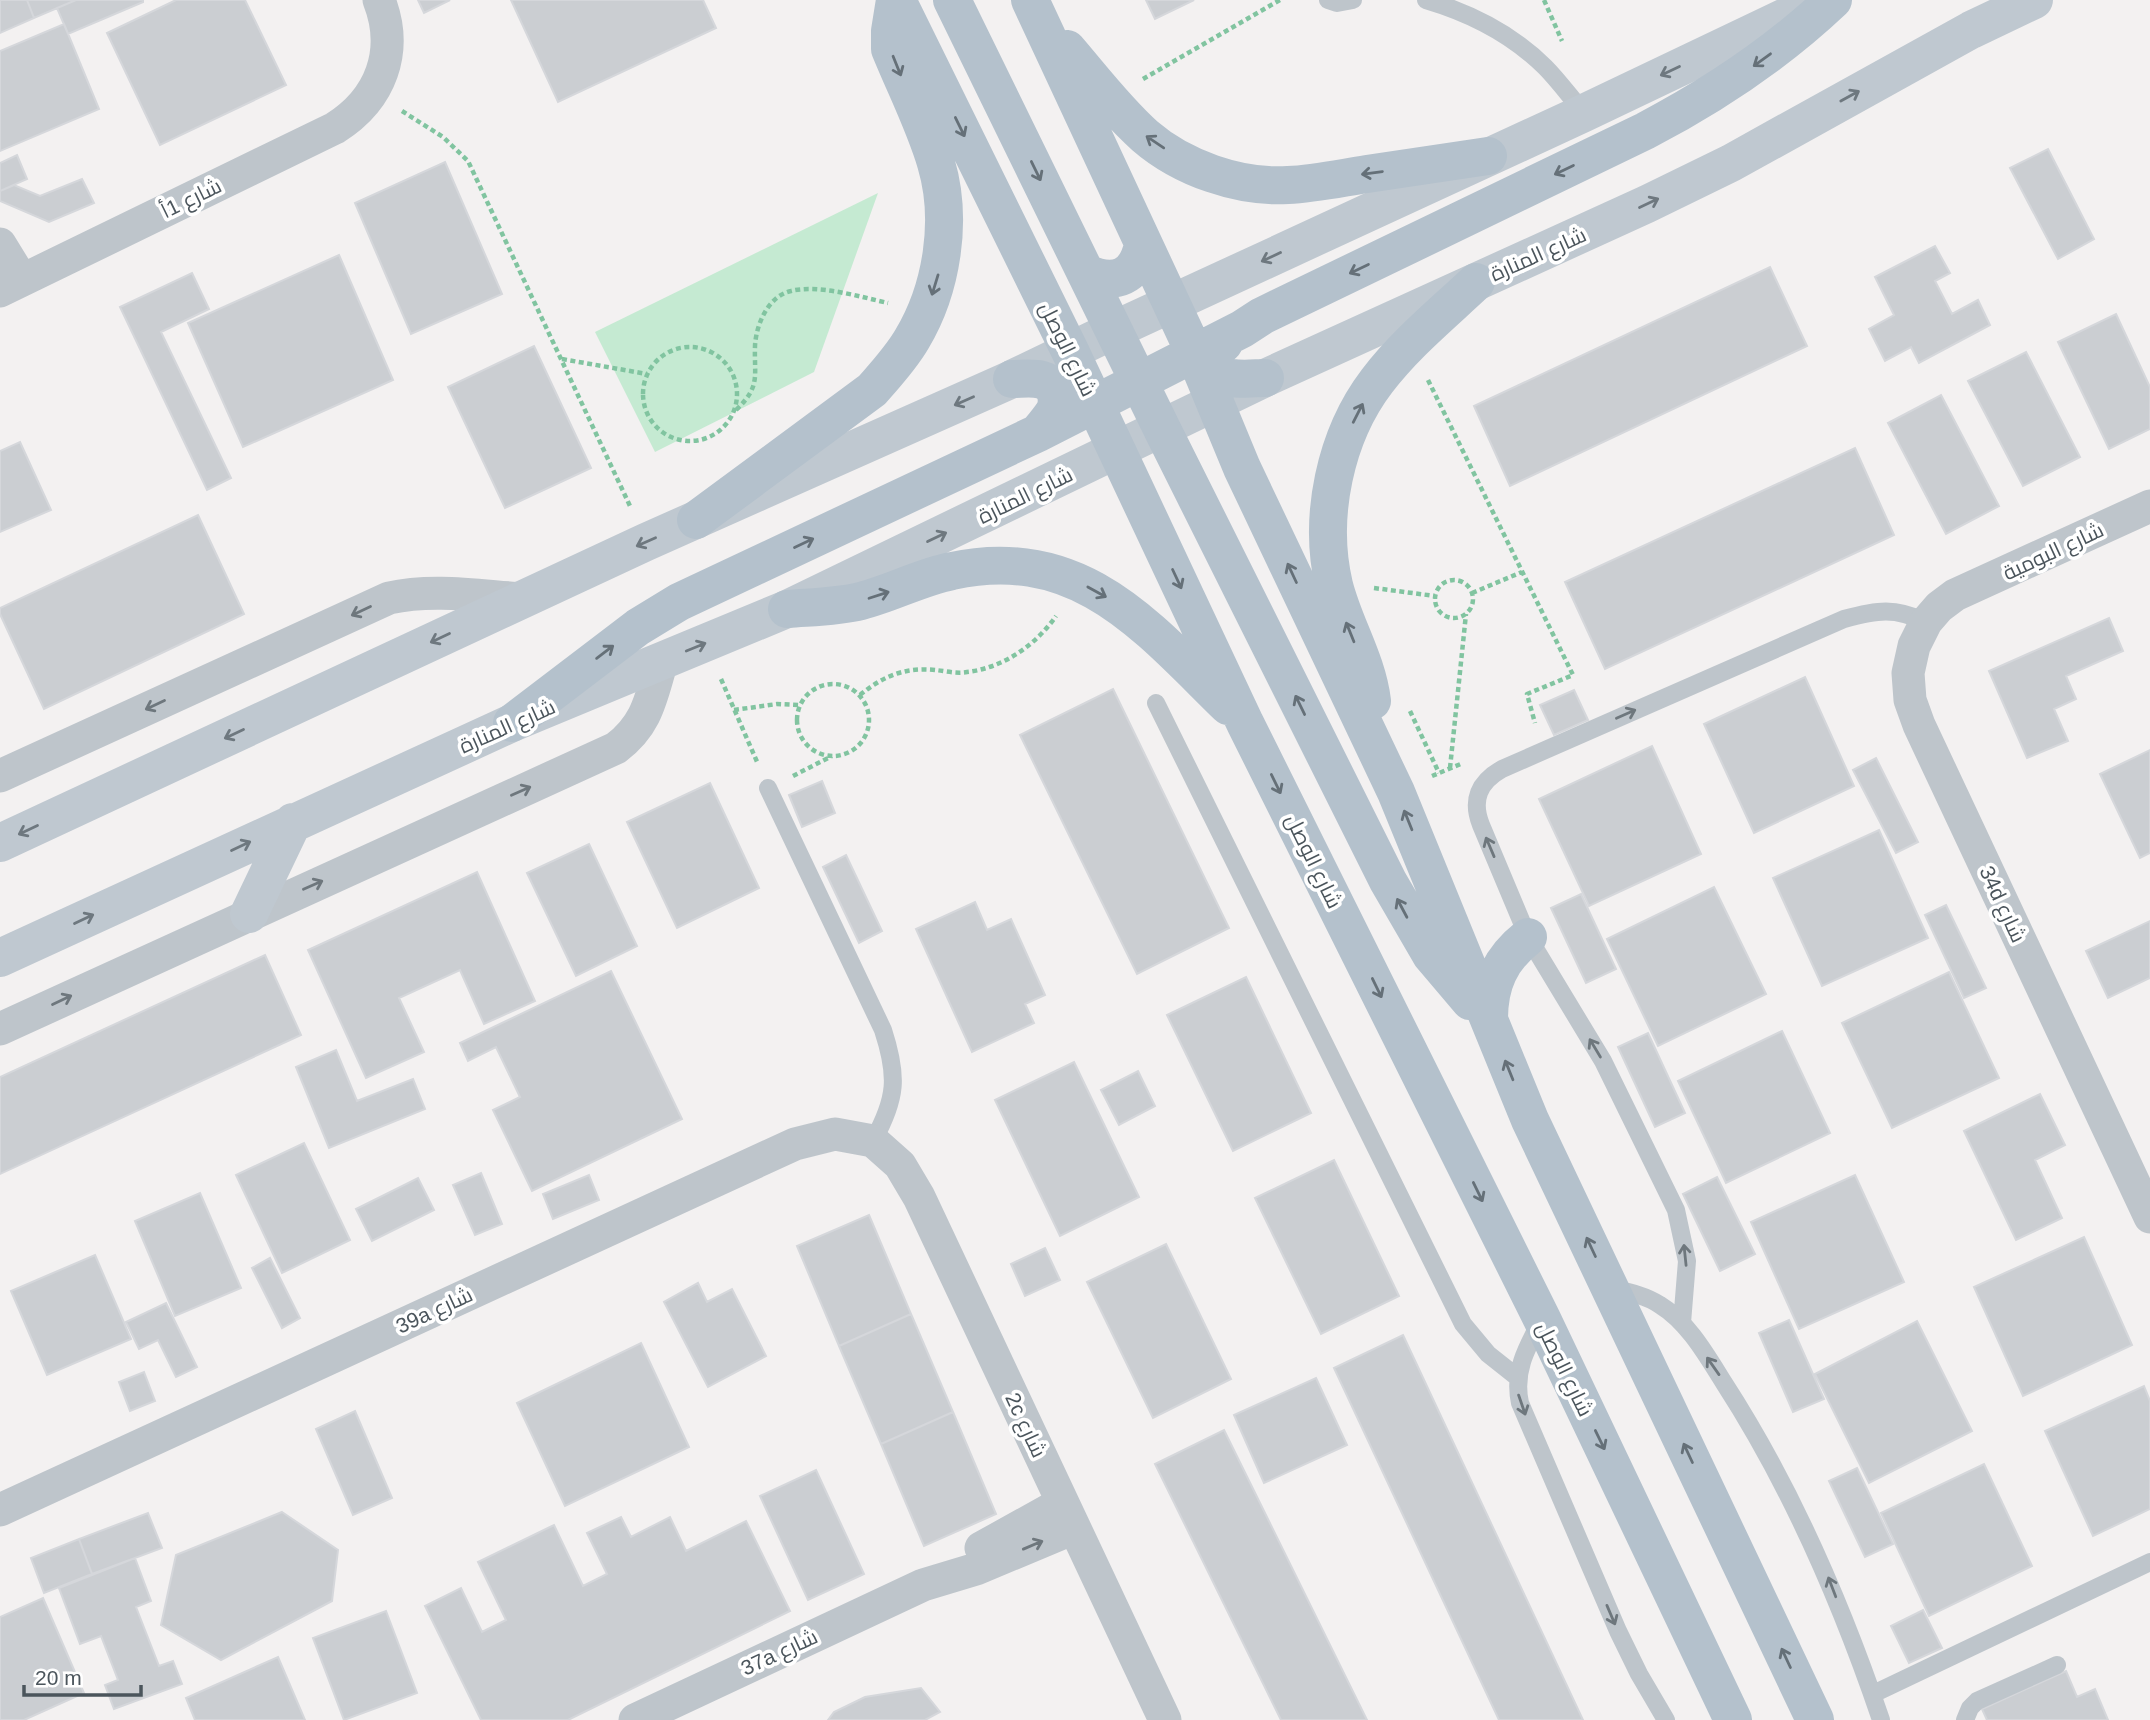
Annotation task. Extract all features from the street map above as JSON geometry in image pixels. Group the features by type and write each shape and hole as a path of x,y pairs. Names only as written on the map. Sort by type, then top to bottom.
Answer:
{"main road":[{"path":"696,520 872,390 912,339 927,310 938,274 943,237 943,200 937,164 890,49 890,31 896,0"},
{"name":"شارع الوصل","path":"896,0 1070,351 1245,723 1542,1318 1733,1720"},
{"path":"952,0 1162,429 1408,918 1458,989 1489,1019"},
{"path":"0,843 646,542 1012,379 1821,0"},
{"path":"1265,378 1231,378 1222,375 1215,368 1213,358 1217,349 1262,316 1689,108 1772,53 1833,0"},
{"name":"شارع المنارة","path":"0,958 512,723 788,609 1265,378 1731,163 1971,30 2034,0"},
{"path":"1033,6 1108,98 1146,137 1204,170 1248,183 1288,186 1488,156"},
{"path":"1033,6 1194,352 1242,468 1396,792 1530,1120 1815,1720"},
{"path":"1086,273 1100,279 1116,279 1130,273 1139,260 1143,245"},
{"path":"1373,746 1370,681 1344,617 1334,583 1329,546 1329,510 1335,473 1359,409 1376,382 1397,358 1476,282"},
{"path":"512,723 638,627 680,602 1038,433 1139,379 1242,329"},
{"path":"1012,379 1037,378 1050,383 1054,389 1055,409 1038,433"},
{"path":"1141,501 1145,483 1150,475 1157,471 1174,470 1188,478"},
{"path":"788,609 836,606 951,571 982,566 1014,566 1046,571 1099,592 1141,621 1245,723"},
{"path":"249,914 293,822"},
{"path":"1489,1019 1493,982 1513,949 1528,937"}],"street":[{"path":"372,92 381,74 386,54 384,14 379,0"},
{"name":"شارع 1أ","path":"11,286 335,128 363,107 372,92"},
{"path":"0,244 11,286"},
{"name":"شارع البومية","path":"1955,595 2150,506"},
{"path":"0,776 389,598 402,594 433,592 524,599"},
{"name":"34d شارع","path":"1955,595 1926,622 1914,646 1908,673 1910,700 1919,725 2150,1217"},
{"path":"0,1029 616,748 636,732 642,721 662,661"},
{"name":"39a شارع","path":"0,1510 795,1144 835,1134 873,1141"},
{"name":"2c شارع","path":"873,1141 900,1164 919,1197 1165,1720"},
{"name":"37a شارع","path":"635,1720 923,1585 976,1569 1068,1515"}],"lane":[{"path":"1328,0 1337,3 1353,0"},
{"path":"1426,0 1463,12 1507,36 1545,67 1584,113"},
{"path":"1682,1323 1687,1261 1676,1210 1603,1061 1528,937 1476,813 1476,799 1481,786 1490,776 1844,619 1888,610 1907,612 1926,622"},
{"path":"1156,703 1463,1324 1488,1354 1517,1377"},
{"path":"768,788 883,1030 892,1057 894,1086 887,1115 873,1141"},
{"path":"1610,1288 1637,1294 1661,1305 1682,1323 1746,1416 1774,1465 1824,1567 1881,1720"},
{"path":"1542,1318 1525,1352 1517,1377 1520,1403 1618,1630 1639,1674 1666,1720"},
{"path":"1873,1694 2150,1562"},
{"path":"1965,1720 1970,1708 1977,1701 2057,1665"}],"path":[{"path":"1108,98 1280,0"},
{"path":"372,92 443,137 468,161 646,542"},
{"path":"736,410 738,394 735,378 727,364 716,354 700,348 684,347 669,351 647,374 643,389 644,405 659,431 672,439 687,442 703,440 717,434 748,398 753,387 755,343 759,323 770,305 790,291 828,291 927,310"},
{"path":"562,358 647,374"},
{"path":"1422,369 1573,675 1527,694 1537,730"},
{"path":"1472,593 1522,572"},
{"path":"1450,768 1466,614 1472,604 1472,593 1468,586 1453,579 1438,587 1435,605 1441,612 1449,617 1466,614"},
{"path":"860,695 877,681 898,672 920,668 965,673 989,668 1012,657 1033,643 1050,625 1074,580"},
{"path":"1370,587 1435,596"},
{"path":"705,643 768,788 832,757 846,754 858,746 866,734 869,721 867,706 860,695 848,686 834,682 819,685 808,693 799,705 796,719 798,733 806,745 818,753 832,757"},
{"path":"1406,703 1439,773"},
{"path":"734,710 776,704 799,705"},
{"path":"1396,792 1475,757"}],"green space":[{"path":"878,193 814,372 655,452 595,332"}],"building":[{"path":"0,0 27,0 34,18 0,33"},
{"path":"27,0 76,0 34,18"},
{"path":"76,0 143,2 68,34 57,8"},
{"path":"176,0 245,0 286,85 160,145 107,33"},
{"path":"418,0 450,0 424,13"},
{"path":"511,0 703,0 716,28 558,102"},
{"path":"1146,0 1194,0 1155,19"},
{"path":"64,24 99,109 0,151 0,51"},
{"path":"2048,149 2094,239 2058,259 2010,168"},
{"path":"17,155 27,179 0,191 0,163"},
{"path":"445,162 502,294 411,334 355,203"},
{"path":"82,179 94,203 49,222 0,201 0,191 14,185 40,196"},
{"path":"1935,246 1950,273 1935,281 1952,314 1978,300 1990,325 1919,363 1911,347 1885,361 1869,329 1894,315 1875,277"},
{"path":"339,255 393,380 243,447 188,323"},
{"path":"1770,267 1807,346 1510,486 1474,406"},
{"path":"192,273 209,309 161,332 231,478 207,490 120,307"},
{"path":"2116,314 2150,387 2150,429 2109,449 2058,342"},
{"path":"534,346 591,468 505,508 448,387"},
{"path":"2026,352 2080,457 2023,486 1968,381"},
{"path":"1941,395 1999,506 1946,534 1888,423"},
{"path":"20,442 51,510 0,532 0,451"},
{"path":"1855,448 1894,535 1605,669 1565,582"},
{"path":"198,515 244,614 44,709 0,614 0,608"},
{"path":"2109,618 2123,651 2066,676 2076,699 2054,709 2068,741 2027,758 1989,671"},
{"path":"1805,677 1854,786 1754,833 1704,724"},
{"path":"1113,689 1229,928 1137,974 1020,735"},
{"path":"1574,690 1588,720 1554,735 1540,705"},
{"path":"1652,746 1701,854 1589,906 1539,799"},
{"path":"2150,750 2150,853 2140,858 2100,774"},
{"path":"1876,758 1918,842 1896,853 1853,770"},
{"path":"822,781 835,813 802,827 789,795"},
{"path":"710,783 759,888 677,928 627,822"},
{"path":"1879,830 1928,938 1822,986 1773,878"},
{"path":"589,844 637,946 576,976 527,873"},
{"path":"846,855 882,931 859,943 823,867"},
{"path":"477,872 535,1001 484,1024 460,970 399,998 424,1052 366,1078 308,950"},
{"path":"1714,887 1766,994 1658,1046 1607,939"},
{"path":"1581,894 1616,969 1586,983 1551,908"},
{"path":"975,902 987,930 1011,919 1045,995 1025,1004 1034,1023 972,1052 916,929"},
{"path":"1946,905 1986,988 1964,998 1925,915"},
{"path":"2150,921 2150,978 2108,998 2086,951"},
{"path":"265,955 301,1035 0,1174 0,1077"},
{"path":"611,971 682,1119 532,1191 493,1110 520,1097 496,1047 468,1061 460,1043"},
{"path":"1949,972 1999,1078 1892,1128 1842,1023"},
{"path":"1246,977 1311,1113 1233,1151 1167,1015"},
{"path":"1782,1031 1830,1133 1726,1183 1678,1081"},
{"path":"1648,1033 1685,1113 1655,1127 1618,1047"},
{"path":"336,1050 357,1101 413,1079 425,1109 329,1148 296,1067"},
{"path":"1074,1062 1139,1197 1060,1236 995,1100"},
{"path":"1138,1071 1155,1106 1119,1125 1101,1090"},
{"path":"2040,1094 2065,1145 2035,1160 2062,1218 2016,1240 1964,1131"},
{"path":"304,1143 350,1240 282,1273 236,1175"},
{"path":"1334,1160 1399,1296 1321,1334 1255,1198"},
{"path":"481,1173 502,1224 475,1235 453,1185"},
{"path":"589,1175 599,1200 553,1219 543,1194"},
{"path":"1855,1175 1904,1282 1799,1329 1751,1222"},
{"path":"1717,1177 1755,1254 1720,1271 1683,1194"},
{"path":"418,1178 434,1210 372,1241 356,1209"},
{"path":"200,1193 241,1288 175,1316 135,1221"},
{"path":"869,1215 911,1314 839,1346 797,1246"},
{"path":"2084,1237 2132,1345 2023,1396 1974,1287"},
{"path":"1166,1244 1231,1379 1153,1418 1087,1282"},
{"path":"1045,1248 1060,1280 1025,1296 1011,1264"},
{"path":"95,1255 131,1339 47,1375 11,1291"},
{"path":"270,1258 300,1318 282,1328 252,1268"},
{"path":"698,1283 707,1302 732,1289 766,1356 708,1387 664,1302"},
{"path":"166,1303 197,1367 176,1377 158,1340 139,1349 126,1322"},
{"path":"911,1314 953,1412 881,1444 839,1346"},
{"path":"1789,1320 1824,1399 1793,1412 1759,1333"},
{"path":"1917,1321 1972,1431 1869,1483 1815,1374"},
{"path":"1403,1335 1583,1720 1499,1720 1334,1368"},
{"path":"641,1343 689,1447 565,1506 517,1403"},
{"path":"144,1372 155,1401 130,1411 119,1382"},
{"path":"1316,1378 1347,1445 1264,1483 1234,1415"},
{"path":"2144,1386 2150,1401 2150,1509 2093,1536 2045,1431"},
{"path":"355,1411 392,1498 353,1515 316,1429"},
{"path":"953,1412 996,1514 924,1546 881,1444"},
{"path":"1224,1430 1367,1720 1281,1720 1155,1464"},
{"path":"1984,1464 2032,1566 1929,1616 1881,1513"},
{"path":"1857,1468 1893,1544 1865,1557 1829,1481"},
{"path":"816,1470 864,1574 808,1600 760,1496"},
{"path":"282,1512 338,1550 332,1601 221,1660 161,1625 176,1555"},
{"path":"148,1513 162,1548 92,1574 79,1539"},
{"path":"621,1517 631,1537 670,1517 686,1551 746,1521 790,1611 568,1720 481,1720 425,1606 461,1588 482,1632 506,1620 478,1562 554,1525 583,1586 607,1574 587,1533"},
{"path":"79,1539 92,1574 44,1593 31,1558"},
{"path":"135,1558 151,1601 136,1607 159,1666 173,1661 182,1684 114,1709 105,1685 118,1680 101,1636 80,1644 59,1588"},
{"path":"43,1598 84,1693 24,1720 0,1720 0,1617"},
{"path":"1923,1610 1942,1648 1909,1663 1891,1626"},
{"path":"386,1611 417,1693 344,1720 313,1638"},
{"path":"278,1657 305,1720 195,1720 186,1698"},
{"path":"2066,1671 2077,1697 2095,1689 2108,1720 1987,1720 1982,1709"},
{"path":"921,1688 940,1712 925,1720 828,1720 834,1712 865,1697"}]}
